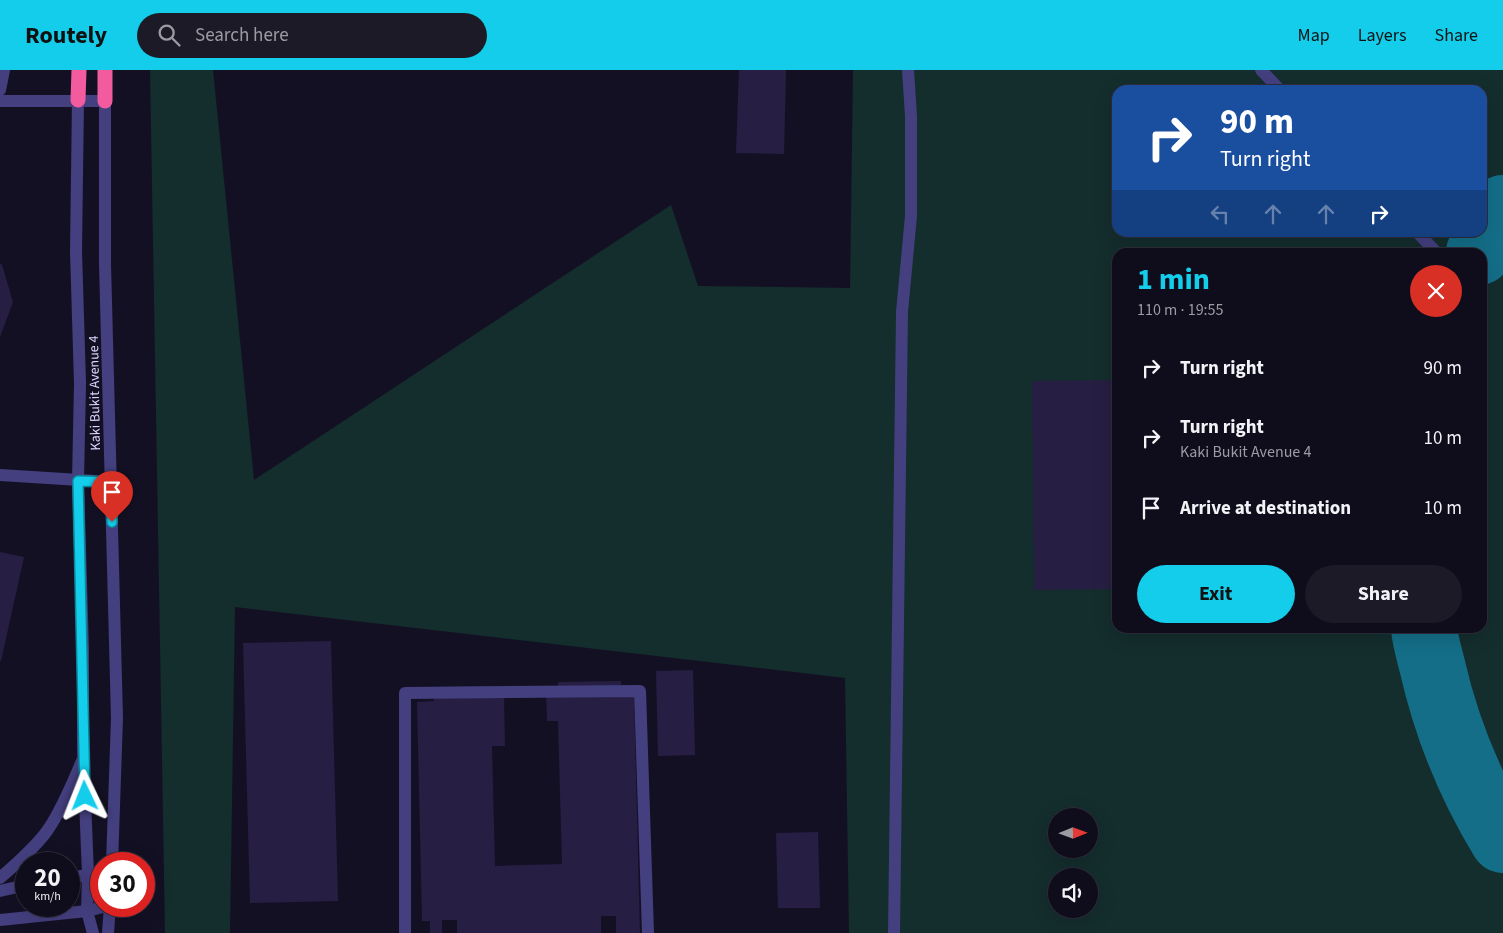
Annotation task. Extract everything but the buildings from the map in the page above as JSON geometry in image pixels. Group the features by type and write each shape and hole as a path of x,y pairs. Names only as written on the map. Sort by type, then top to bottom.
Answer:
{"highway":[{"path":"78,100 79,70"},
{"path":"105,70 105,101"}],"street":[{"path":"0,90 4,70"},
{"path":"894,933 902,322 911,216 911,116 908,70"},
{"path":"1261,70 1275,85"},
{"name":"Kaki Bukit Avenue 4","path":"78,100 76,251 80,383 78,481 88,874 87,911 93,933"},
{"path":"0,101 105,101"},
{"name":"Kaki Bukit Avenue 4","path":"105,101 105,264 117,718 112,852"},
{"path":"1422,237 1432,248"},
{"path":"0,475 111,482"},
{"path":"405,933 405,693 640,692 648,933"},
{"name":"Kaki Bukit Avenue 4","path":"0,878 49,829 65,801 84,757"},
{"path":"80,876 88,874"},
{"path":"0,891 15,888"},
{"path":"0,920 90,910"},
{"path":"108,933 109,917"}],"green space":[{"path":"150,70 213,70 254,480 671,205 698,286 850,288 853,70 1503,70 1503,933 849,933 845,678 235,607 230,933 165,933"}],"taxiway":[{"path":"1481,248 1503,208"},
{"path":"1425,633 1444,711 1460,756 1480,799 1503,840"}],"route":[{"path":"85,796 78,481 111,482 112,522"}]}
